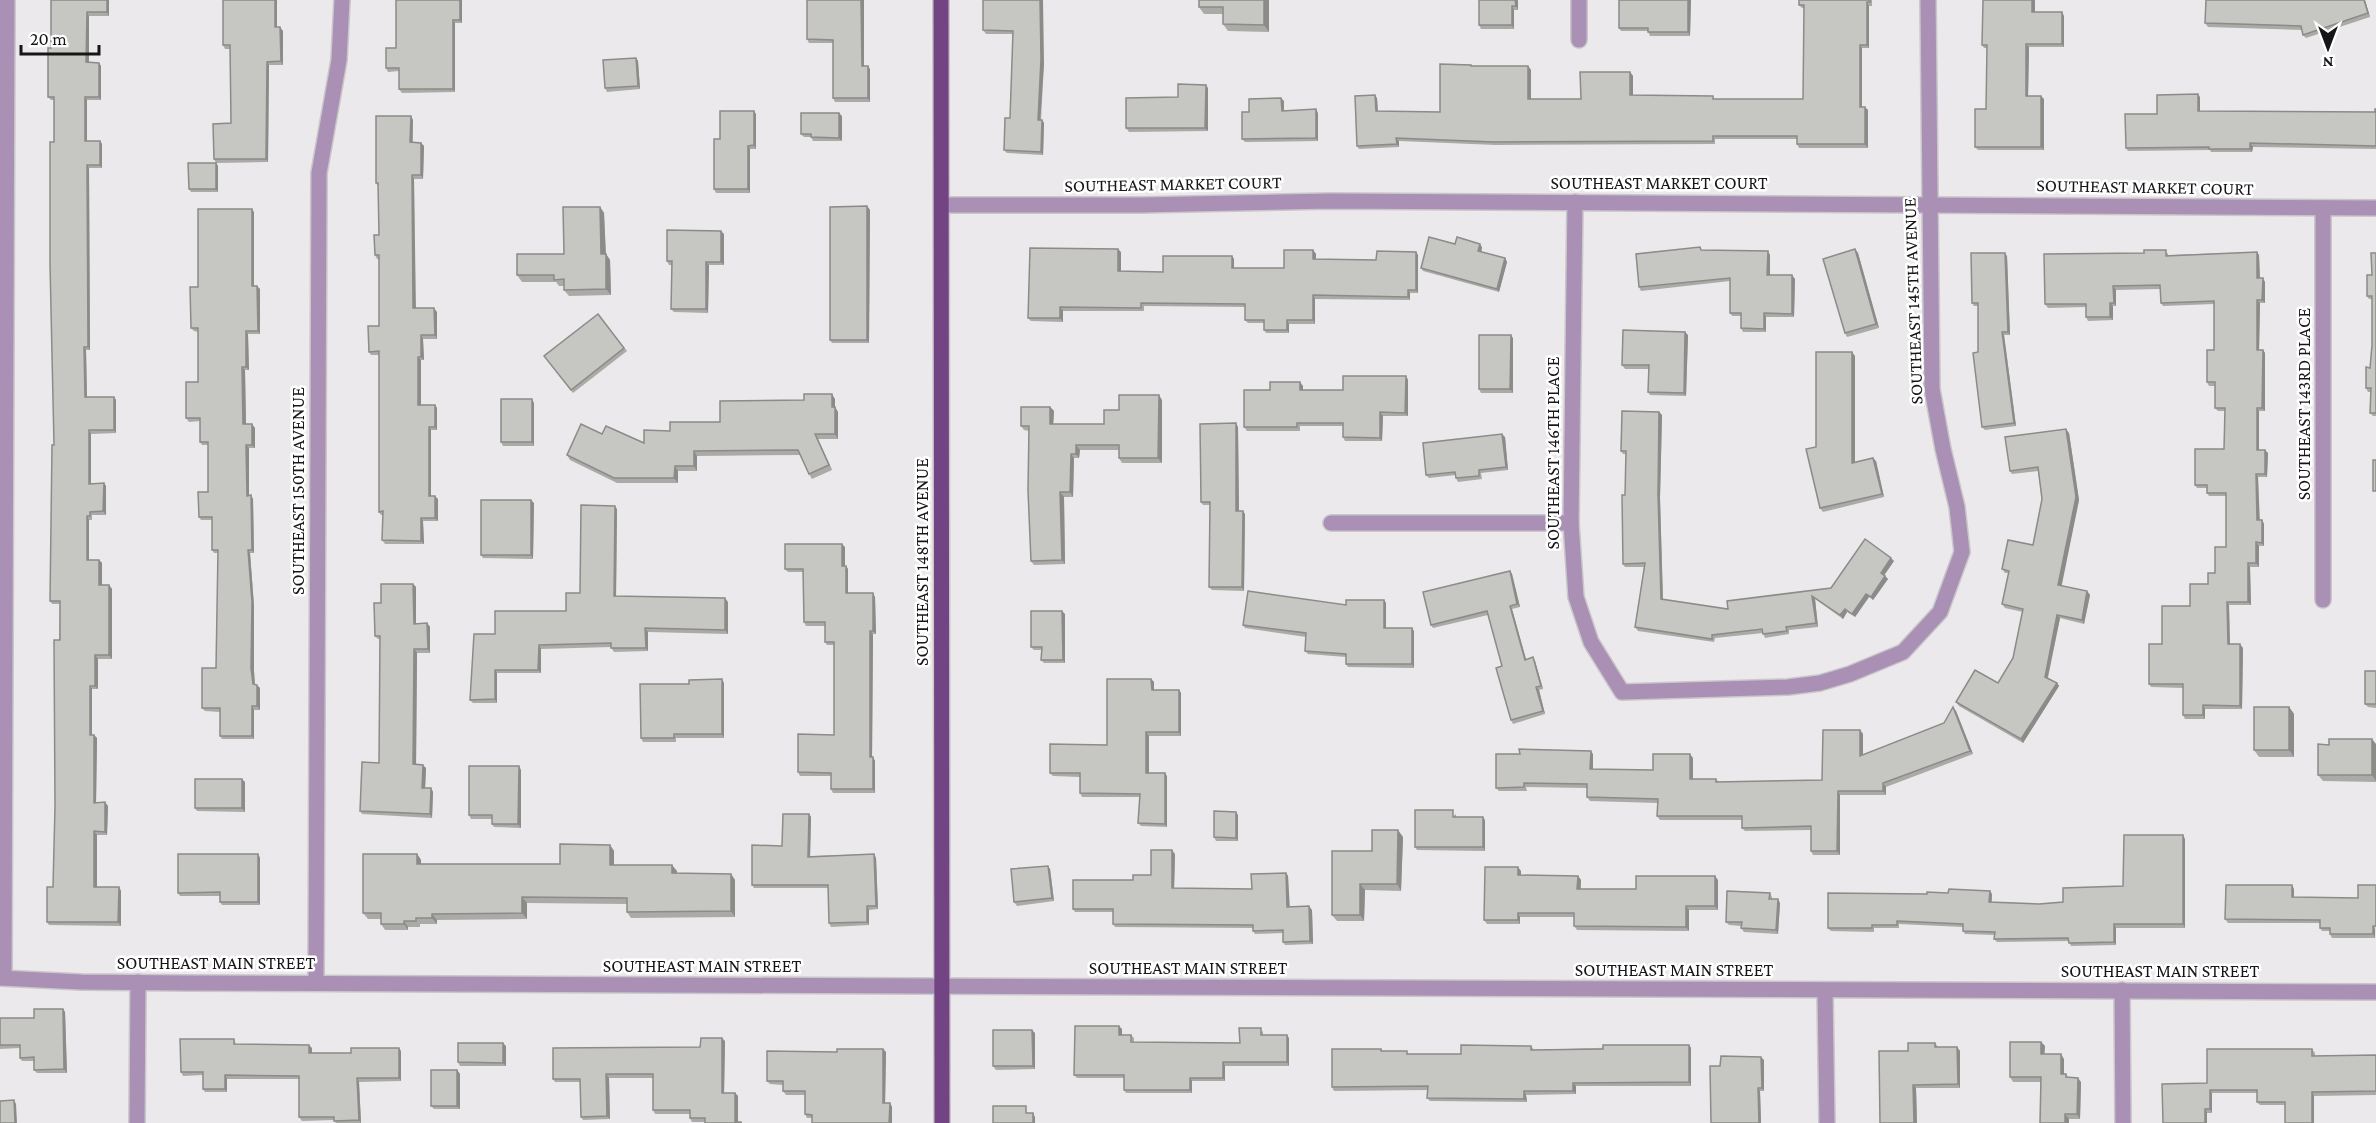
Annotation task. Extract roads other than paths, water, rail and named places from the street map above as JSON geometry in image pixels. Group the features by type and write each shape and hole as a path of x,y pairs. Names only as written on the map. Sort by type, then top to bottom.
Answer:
{"main road":[{"name":"SOUTHEAST 148TH AVENUE","path":"941,0 942,1123"}],"street":[{"path":"2,978 8,0"},
{"name":"SOUTHEAST 150TH AVENUE","path":"315,983 319,173 339,60 342,0"},
{"path":"1579,40 1580,0"},
{"name":"SOUTHEAST 145TH AVENUE","path":"1622,692 1788,687 1820,683 1850,674 1903,652 1940,612 1962,552 1957,507 1932,389 1928,0"},
{"name":"SOUTHEAST MARKET COURT","path":"942,205 1141,205 1330,201 2376,208"},
{"name":"SOUTHEAST 146TH PLACE","path":"1575,202 1570,523 1576,597 1591,642 1622,692"},
{"name":"SOUTHEAST 143RD PLACE","path":"2323,208 2324,600"},
{"path":"1330,523 1570,523"},
{"name":"SOUTHEAST MAIN STREET","path":"2,978 138,982 2376,992"},
{"path":"137,1123 138,982"},
{"path":"2122,990 2123,1123"},
{"path":"1825,991 1827,1123"}]}
